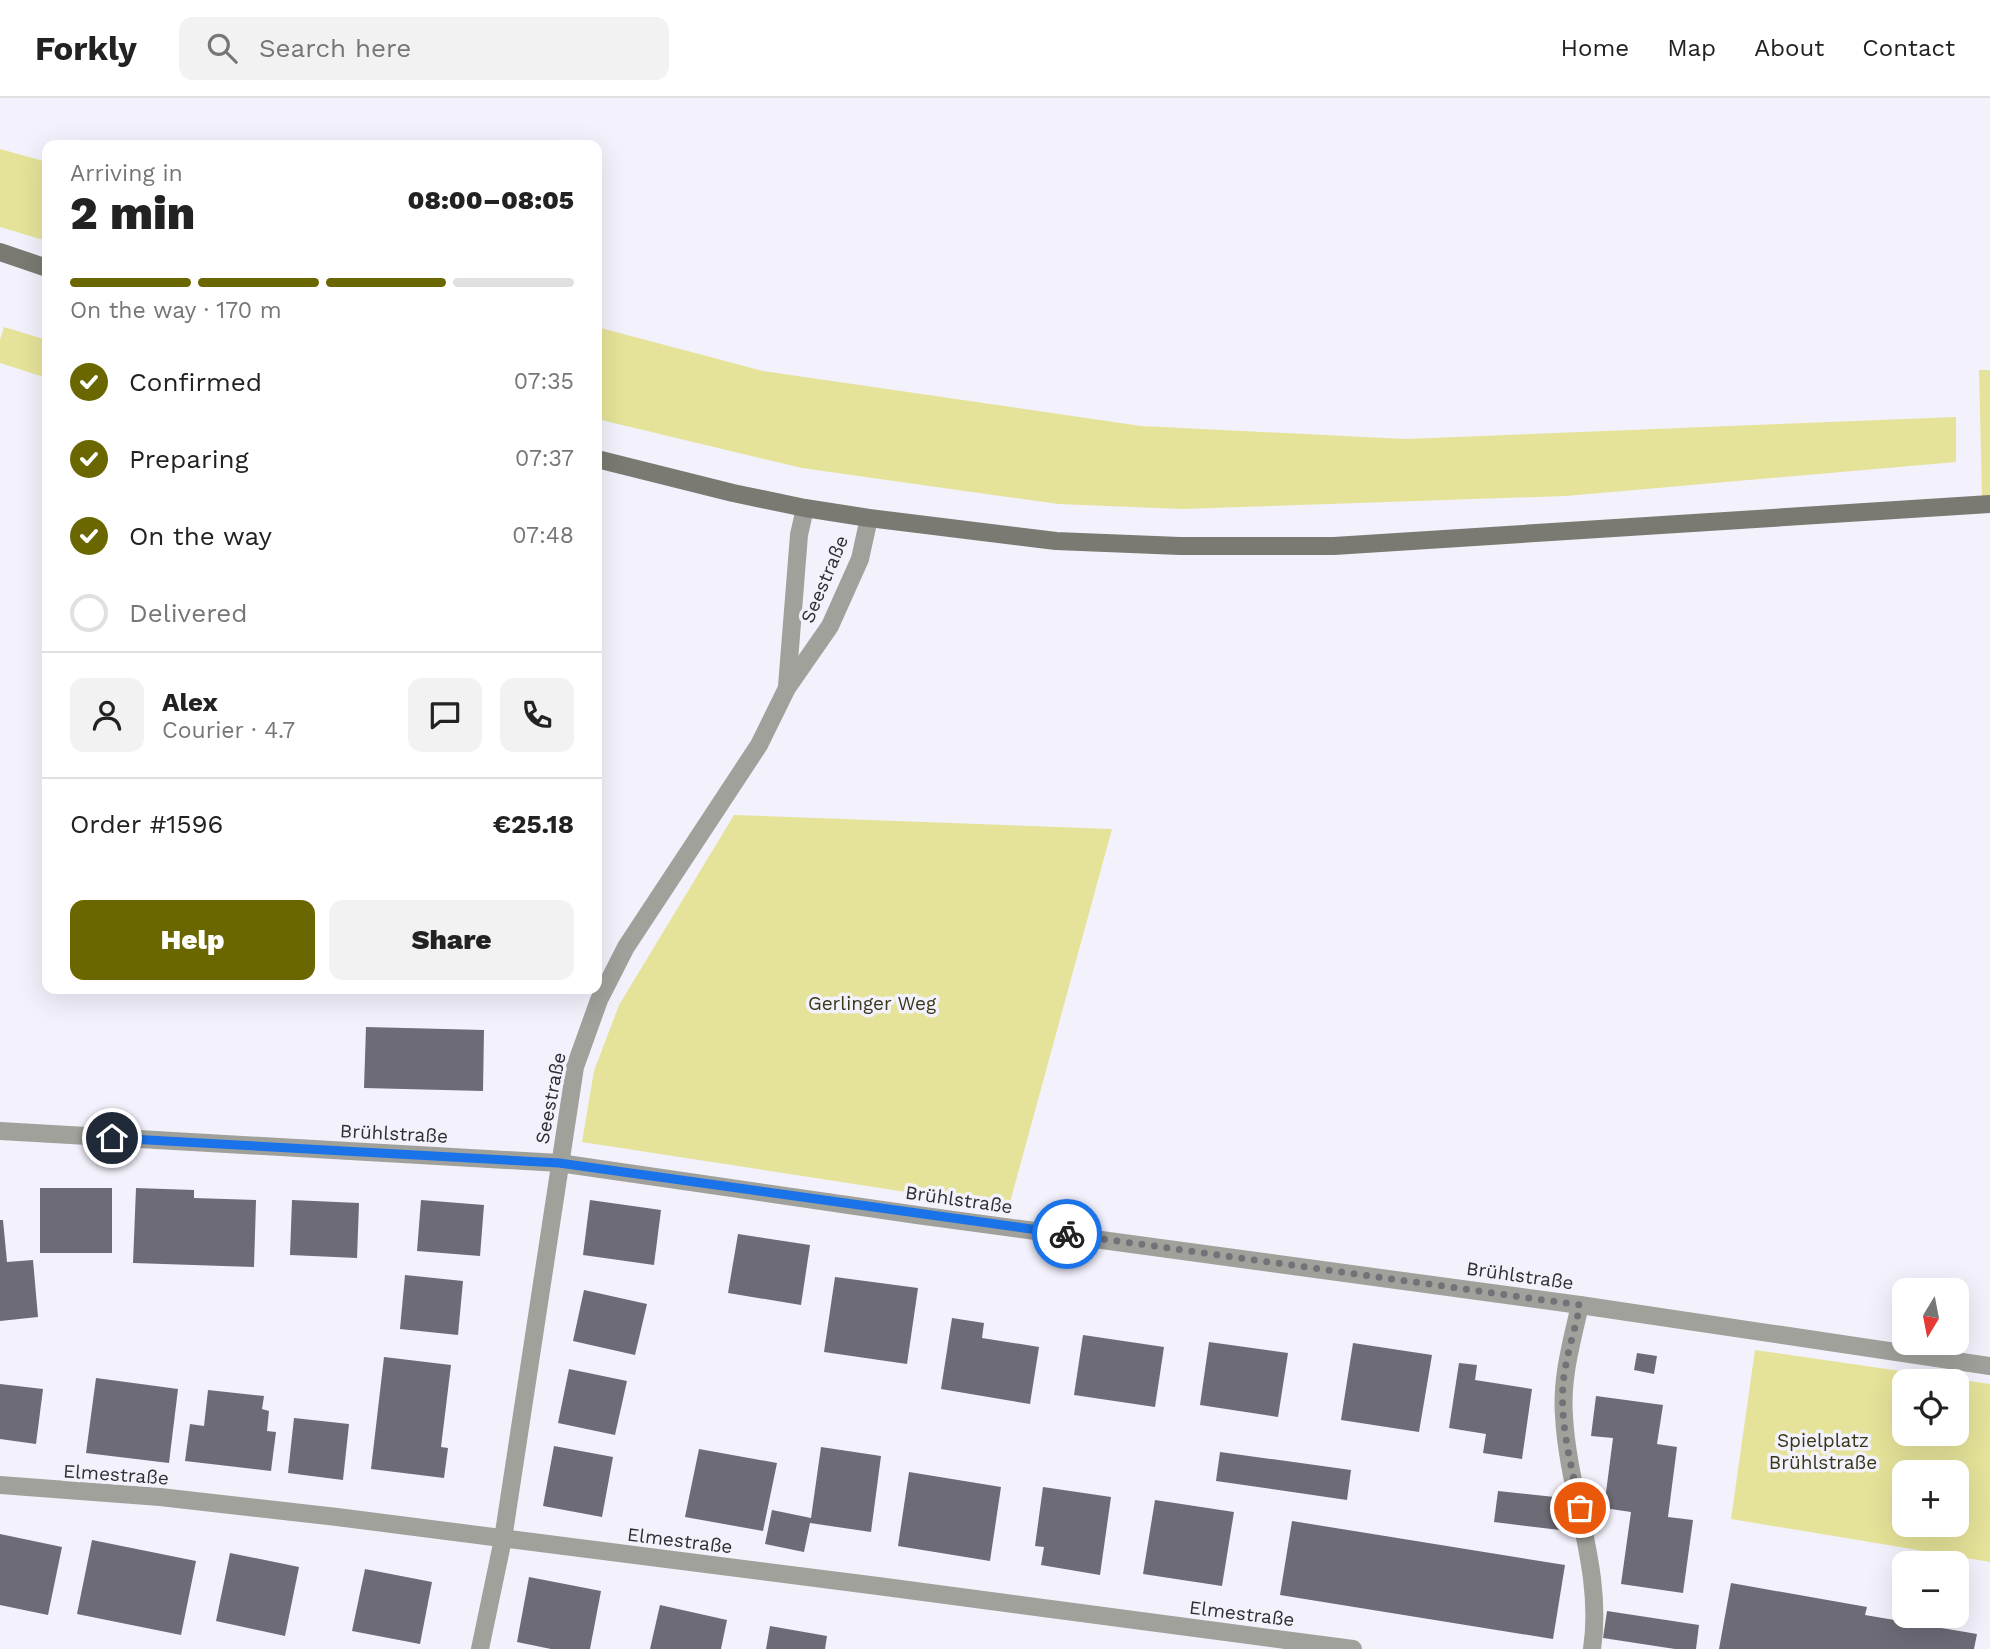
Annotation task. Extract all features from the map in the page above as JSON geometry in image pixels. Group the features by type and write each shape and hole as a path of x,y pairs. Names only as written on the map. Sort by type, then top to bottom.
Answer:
{"main road":[{"path":"0,252 42,266"},
{"path":"602,460 733,493 869,518 1056,541 1180,546 1334,546 1990,504"}],"street":[{"name":"Seestraße","path":"787,688 799,535 805,508"},
{"name":"Seestraße","path":"480,1649 503,1539 575,1068 599,1000 626,947 759,746 787,688 830,626 860,559 869,518"},
{"name":"Brühlstraße","path":"0,1131 559,1163 917,1215 1580,1305 1990,1366"},
{"path":"1580,1305 1563,1383 1563,1415 1596,1600 1592,1649"},
{"name":"Elmestraße","path":"0,1485 174,1499 337,1517 1353,1649"}],"green space":[{"path":"0,149 42,161 42,240 0,227"},
{"path":"4,327 42,338 42,376 0,363 0,340"},
{"path":"602,328 763,371 1141,426 1405,439 1956,417 1956,462 1566,496 1182,509 1058,504 802,468 602,420"},
{"path":"1979,370 1990,370 1990,504 1982,497"},
{"name":"Gerlinger Weg","path":"734,815 1112,829 1009,1206 582,1142 594,1071 619,1005"},
{"name":"Spielplatz Brühlstraße","path":"1755,1350 1892,1370 1892,1446 1969,1446 1969,1381 1990,1384 1990,1562 1969,1559 1969,1551 1924,1551 1731,1519"}],"building":[{"path":"366,1027 484,1030 483,1091 364,1088"},
{"path":"40,1188 112,1188 112,1253 40,1253"},
{"path":"136,1188 194,1190 194,1198 256,1200 254,1267 133,1263"},
{"path":"292,1200 359,1203 357,1258 290,1255"},
{"path":"421,1200 484,1205 480,1256 417,1251"},
{"path":"590,1200 661,1210 654,1265 583,1255"},
{"path":"0,1220 3,1220 7,1262 33,1260 38,1317 0,1321"},
{"path":"738,1234 810,1245 801,1305 728,1293"},
{"path":"405,1275 463,1281 458,1335 400,1329"},
{"path":"835,1277 918,1288 907,1364 824,1352"},
{"path":"584,1290 647,1304 635,1355 573,1341"},
{"path":"952,1318 984,1323 982,1338 1039,1347 1030,1404 941,1389"},
{"path":"1083,1335 1164,1347 1155,1407 1074,1395"},
{"path":"1209,1342 1288,1353 1278,1417 1200,1405"},
{"path":"1353,1343 1432,1355 1419,1432 1341,1420"},
{"path":"1637,1353 1657,1356 1654,1374 1634,1370"},
{"path":"384,1357 451,1365 441,1447 448,1448 444,1478 371,1469"},
{"path":"1459,1363 1477,1365 1475,1380 1532,1389 1522,1459 1483,1453 1486,1434 1449,1428"},
{"path":"569,1369 627,1381 615,1435 558,1423"},
{"path":"96,1378 178,1389 169,1463 86,1453"},
{"path":"0,1384 43,1389 36,1444 0,1439"},
{"path":"208,1390 264,1396 262,1409 269,1411 267,1431 276,1432 271,1471 185,1461 190,1424 204,1426"},
{"path":"1596,1396 1663,1405 1657,1444 1677,1447 1668,1517 1693,1520 1683,1593 1621,1584 1631,1512 1604,1508 1613,1438 1591,1436"},
{"path":"294,1418 349,1424 343,1480 288,1473"},
{"path":"554,1446 613,1457 602,1517 543,1506"},
{"path":"821,1447 881,1456 871,1532 810,1523 804,1552 765,1544 772,1510 811,1518"},
{"path":"699,1449 777,1463 763,1531 685,1517"},
{"path":"1220,1452 1351,1470 1347,1500 1216,1481"},
{"path":"909,1472 1001,1487 990,1561 898,1546"},
{"path":"1043,1487 1111,1497 1100,1575 1041,1565 1044,1547 1035,1546"},
{"path":"1498,1491 1564,1498 1560,1530 1494,1522"},
{"path":"1155,1500 1234,1512 1222,1586 1143,1574"},
{"path":"1292,1521 1565,1565 1553,1639 1280,1595"},
{"path":"0,1534 62,1547 48,1615 0,1605"},
{"path":"92,1540 196,1561 181,1635 77,1614"},
{"path":"230,1553 299,1567 285,1636 216,1621"},
{"path":"365,1569 432,1582 420,1644 352,1631"},
{"path":"529,1577 601,1591 590,1649 551,1649 517,1642"},
{"path":"1731,1583 1867,1607 1865,1615 1892,1620 1892,1628 1942,1628 1977,1634 1974,1649 1719,1649"},
{"path":"660,1605 727,1620 721,1649 650,1649"},
{"path":"1607,1611 1699,1625 1696,1649 1675,1649 1603,1638"},
{"path":"770,1626 827,1636 825,1649 766,1649"}],"way so far":[{"path":"1067,1234 1580,1305 1563,1383 1563,1415 1580,1508"}],"route":[{"path":"112,1138 559,1163 1067,1234"}]}
